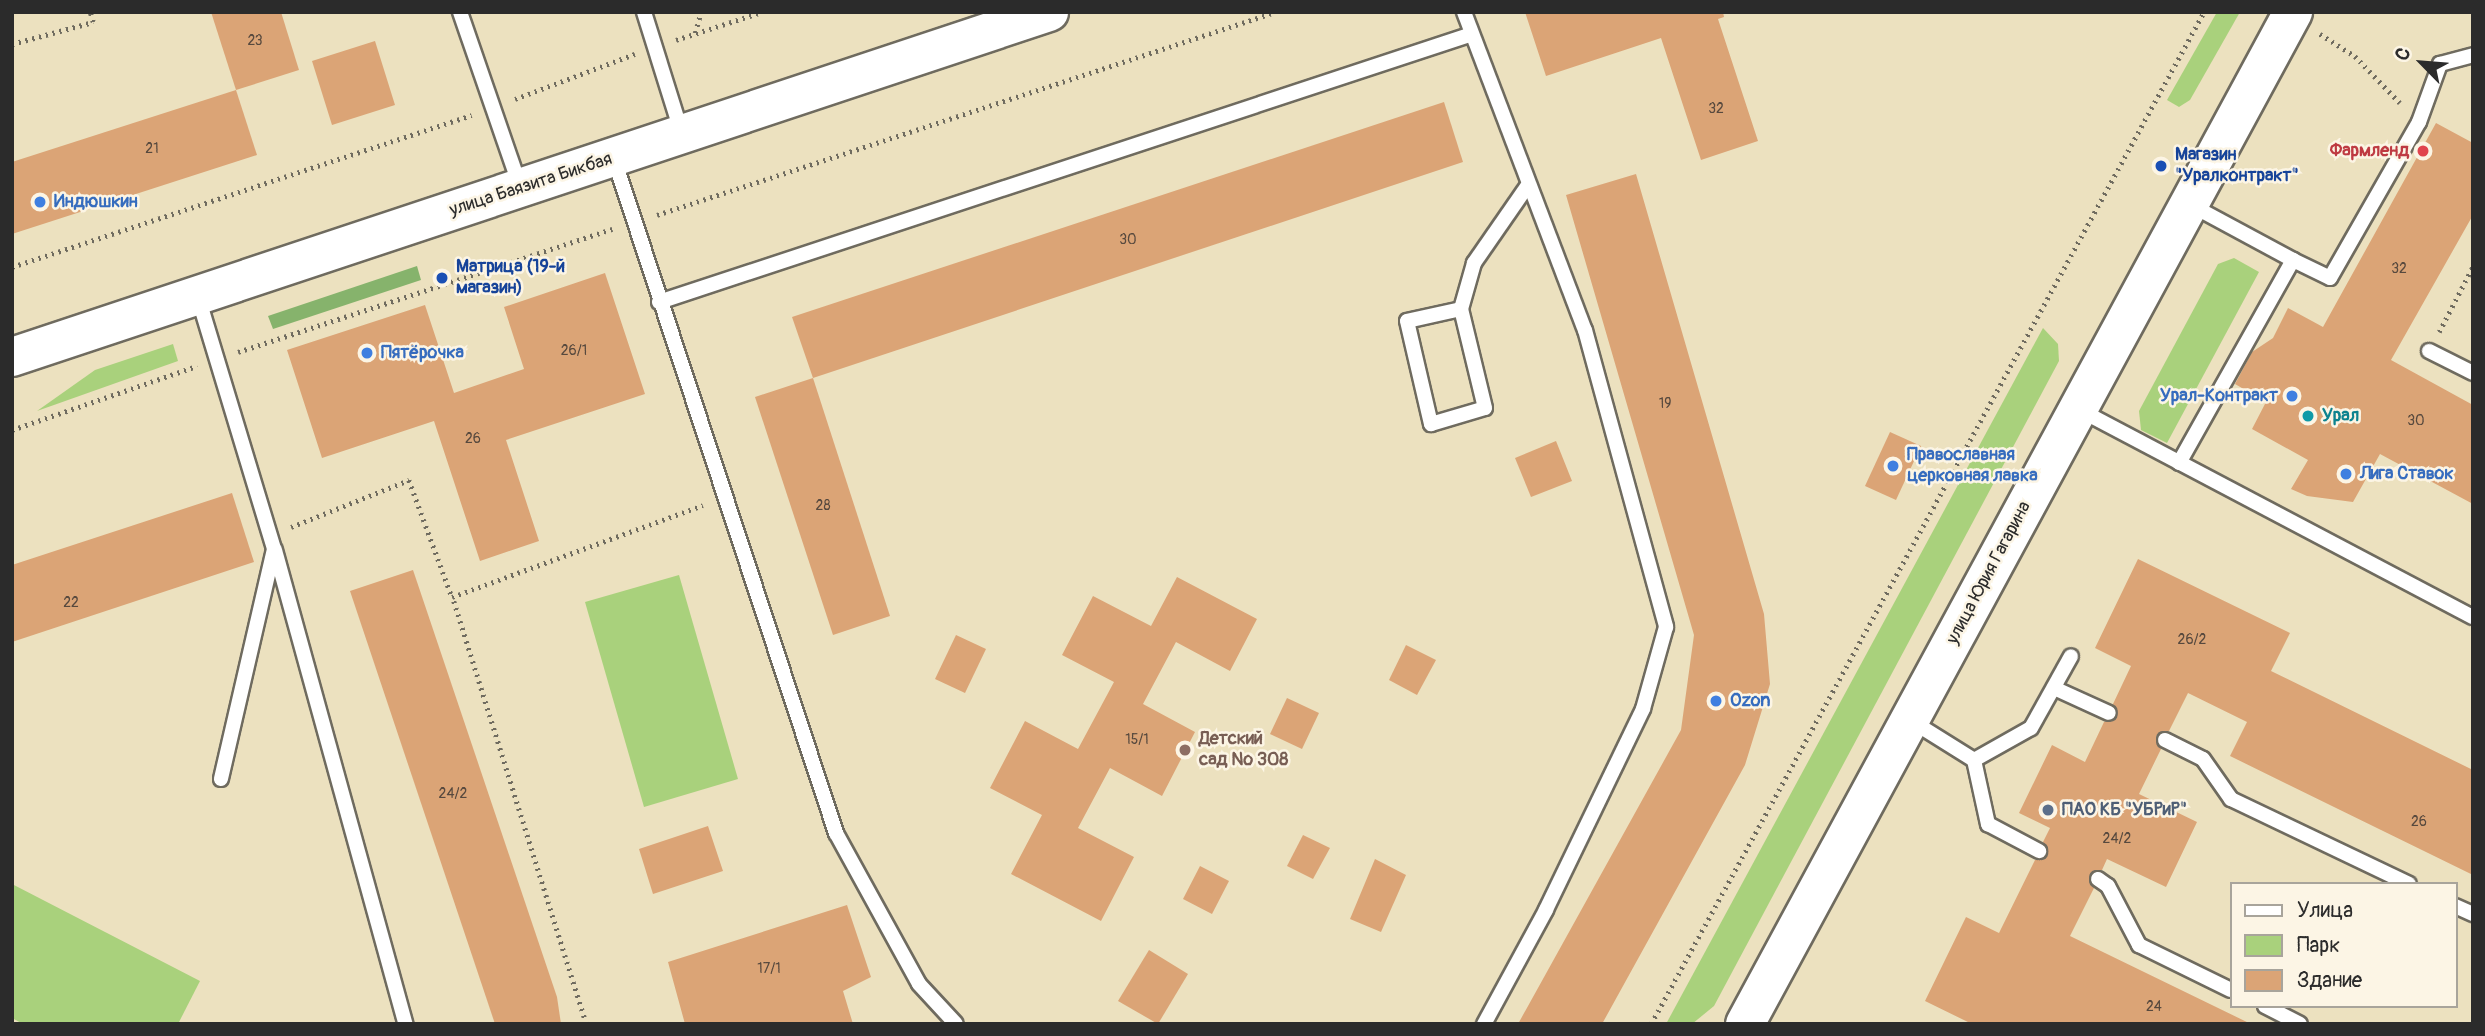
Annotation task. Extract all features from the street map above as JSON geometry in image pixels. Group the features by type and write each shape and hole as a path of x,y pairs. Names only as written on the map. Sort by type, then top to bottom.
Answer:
{"main road":[{"name":"улица Баязита Бикбая","path":"12,357 1049,12"},
{"name":"улица Юрия Гагарина","path":"1745,1024 2291,15"}],"lane":[{"path":"460,12 521,189"},
{"path":"643,12 682,135"},
{"path":"1464,12 1469,35 1585,330 1666,627 1643,709 1546,910 1484,1024"},
{"path":"659,302 1469,35"},
{"path":"2189,204 2330,278 2419,122 2440,64 2473,54"},
{"path":"614,158 659,302 836,832 919,984 956,1024"},
{"path":"1461,309 1407,321 1431,424 1485,408 1461,309 1474,263 1528,185"},
{"path":"2179,463 2293,260"},
{"path":"198,296 272,542 406,1024"},
{"path":"2429,351 2473,373"},
{"path":"2078,410 2473,617"},
{"path":"221,779 272,542"},
{"path":"1974,760 2031,728 2071,656"},
{"path":"2054,688 2109,713"},
{"path":"1910,720 1974,760 1988,824 2039,850"},
{"path":"2165,740 2203,759 2231,799 2405,882"},
{"path":"2098,878 2108,886 2139,945 2230,990"},
{"path":"2457,907 2473,914"},
{"path":"2268,1008 2300,1024"}],"path":[{"path":"12,44 93,22 90,12"},
{"path":"695,34 701,12"},
{"path":"12,267 493,108 654,47 762,12"},
{"path":"1651,1024 2204,12"},
{"path":"2291,15 2355,56 2419,122"},
{"path":"2429,351 2473,266"},
{"path":"272,542 409,480 452,597 586,1024"},
{"path":"452,597 724,497"}],"green space":[{"path":"2217,12 2240,12 2190,100 2179,107 2167,100"},
{"path":"2234,258 2259,272 2167,443 2141,430 2139,411 2218,264"},
{"path":"417,266 421,280 273,329 268,316"},
{"path":"2043,328 2058,344 2059,361 1714,1006 1692,1024 1666,1024"},
{"path":"173,344 178,361 37,411 95,370"},
{"path":"679,575 738,779 644,807 585,602"},
{"path":"12,884 200,981 178,1024 23,1024 12,1018"}],"building":[{"path":"211,12 281,12 299,70 236,90"},
{"path":"1525,12 1723,12 1724,17 1718,19 1758,141 1701,160 1661,38 1546,76"},
{"path":"375,41 395,105 332,125 312,61"},
{"path":"236,90 257,155 12,234 12,162"},
{"path":"1444,102 1463,162 813,378 792,317"},
{"path":"2436,123 2473,143 2473,215 2391,360 2473,405 2473,504 2380,454 2353,502 2307,496 2291,489 2308,460 2252,429 2266,402 2235,384 2252,352 2273,338 2288,308 2323,327"},
{"path":"1636,174 1764,614 1770,684 1745,765 1602,1024 1518,1024 1681,730 1694,635 1566,195"},
{"path":"605,273 645,394 506,440 539,541 480,561 434,421 322,458 287,350 425,305 454,393 524,369 504,307"},
{"path":"813,378 890,616 833,635 755,397"},
{"name":"Православная церковная лавка","path":"1890,432 1921,446 1896,500 1865,486"},
{"path":"1556,441 1572,481 1531,497 1515,458"},
{"path":"232,493 254,562 12,642 12,565"},
{"path":"2138,559 2290,633 2271,671 2473,770 2473,875 2230,756 2247,722 2188,693 2169,731 2156,736 2161,749 2139,794 2197,822 2166,887 2107,859 2102,870 2091,873 2094,888 2070,936 2251,1024 1972,1024 1925,1001 1966,917 1999,933 2035,860 2048,855 2043,842 2050,828 2019,813 2052,745 2085,762 2104,722 2117,718 2113,704 2131,666 2095,648"},
{"path":"413,570 557,997 561,1024 495,1024 350,591"},
{"path":"1177,577 1257,619 1230,671 1176,642 1143,704 1195,732 1162,796 1110,768 1078,828 1134,857 1101,921 1011,874 1042,815 990,788 1025,721 1078,749 1114,682 1062,655 1093,596 1151,626"},
{"path":"956,635 986,649 965,693 935,679"},
{"path":"1406,645 1436,660 1417,695 1389,680"},
{"path":"1287,698 1319,713 1302,749 1270,734"},
{"path":"708,826 723,871 653,894 639,849"},
{"path":"1303,835 1330,848 1313,879 1287,866"},
{"path":"1375,859 1406,875 1381,932 1350,919"},
{"path":"1200,866 1229,881 1212,914 1183,899"},
{"path":"847,905 871,977 843,991 853,1024 685,1024 668,962"},
{"path":"1149,950 1188,974 1158,1024 1118,1001"}],"place":[{"name":"Фармленд","path":"2423,151"},
{"name":"Магазин \"Уралконтракт\"","path":"2161,166"},
{"name":"Индюшкин","path":"40,202"},
{"name":"Матрица (19-й магазин)","path":"442,278"},
{"name":"Пятёрочка","path":"367,353"},
{"name":"Урал-Контракт","path":"2292,396"},
{"name":"Урал","path":"2308,416"},
{"name":"Православная церковная лавка","path":"1893,466"},
{"name":"Лига Ставок","path":"2346,474"},
{"name":"Ozon","path":"1716,701"},
{"name":"Детский сад № 308","path":"1185,750"},
{"name":"ПАО КБ \"УБРиР\"","path":"2048,810"}]}
